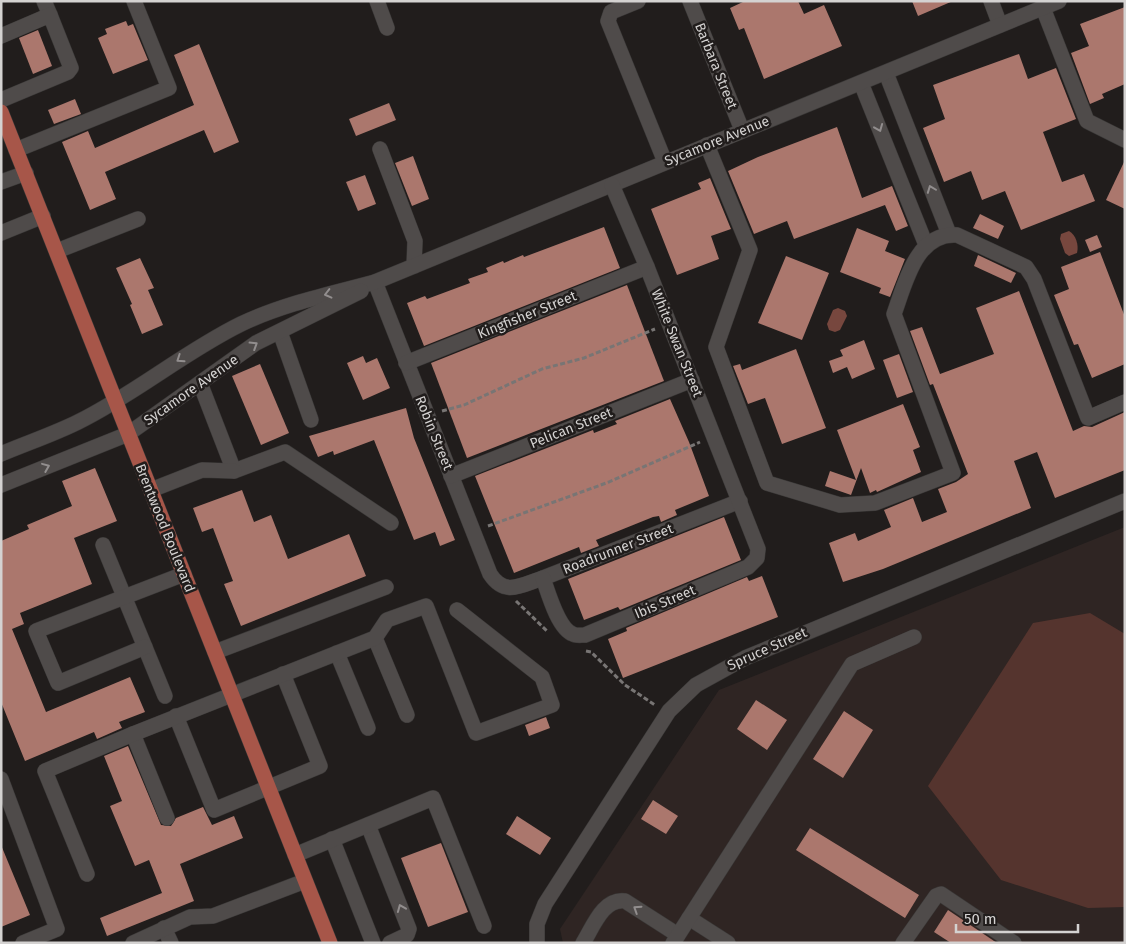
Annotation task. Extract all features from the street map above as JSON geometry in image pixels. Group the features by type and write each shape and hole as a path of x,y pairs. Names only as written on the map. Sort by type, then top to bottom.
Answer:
{"main road":[{"name":"Brentwood Boulevard","path":"1,112 330,943"}],"street":[{"path":"1,100 68,72 71,68 44,1"},
{"path":"16,150 169,88 134,1"},
{"path":"377,1 387,28"},
{"path":"638,1 611,12 608,21 664,162"},
{"name":"Barbara Street","path":"690,1 742,130"},
{"path":"991,1 1000,25"},
{"name":"Sycamore Avenue","path":"1,454 78,422 193,351 242,324 303,300 375,282 1059,1"},
{"path":"1043,8 1087,121 1125,140"},
{"path":"1,36 50,16"},
{"path":"886,73 949,234"},
{"path":"861,83 926,245"},
{"path":"707,145 750,250 716,347 768,482 840,506 875,503 953,473 894,314 914,263 926,245 949,234 957,235 1026,267 1034,279 1088,418 1125,402"},
{"path":"380,149 415,241 414,266"},
{"path":"1,182 26,173"},
{"name":"White Swan Street","path":"612,184 740,502"},
{"path":"1,233 43,216"},
{"path":"57,251 138,218"},
{"name":"Kingfisher Street","path":"406,363 647,268"},
{"name":"Sycamore Avenue","path":"1,485 128,434 256,343 342,302 375,282"},
{"name":"Robin Street","path":"375,282 490,574 496,583 512,588"},
{"path":"280,332 312,420"},
{"name":"Pelican Street","path":"451,476 692,380"},
{"path":"200,383 234,471"},
{"path":"151,490 202,470 234,471 285,452 391,523"},
{"name":"Spruce Street","path":"537,943 537,924 545,904 669,711 696,685 745,658 1125,501"},
{"name":"Ibis Street","path":"543,578 558,616 567,631 574,635 585,635 748,567 757,558 758,549 740,502"},
{"name":"Roadrunner Street","path":"512,588 543,578 740,502"},
{"path":"104,545 165,696"},
{"path":"145,647 58,683 36,631 184,574"},
{"path":"215,652 386,587"},
{"path":"87,874 45,771 176,716 375,638 387,620 426,606 476,734 552,705 542,677 457,610"},
{"path":"583,943 608,904 616,900 625,901 675,939 852,664 914,637"},
{"path":"375,638 407,715"},
{"path":"337,653 368,728"},
{"path":"176,716 214,810 320,766 283,674"},
{"path":"133,734 167,818"},
{"path":"1,780 6,804 57,929 23,943"},
{"path":"295,855 433,798 484,926"},
{"path":"368,825 409,928 407,935 390,943"},
{"path":"332,839 373,943"},
{"path":"133,942 190,917 213,916 305,881"},
{"path":"903,943 936,896 941,894 1014,943"},
{"path":"689,918 728,943"},
{"path":"164,928 170,943"}],"path":[{"path":"427,416 464,405 542,369 584,358 669,323"},
{"path":"473,531 608,482 714,436"},
{"path":"512,588 517,604 537,619 548,632"},
{"path":"584,650 591,652 624,685 651,703 669,711"}],"shaded area":[{"path":"1069,231 1075,238 1078,247 1077,253 1069,256 1065,253 1060,239 1061,234"},
{"path":"838,308 845,311 847,316 840,330 835,332 829,330 827,324 833,310"},
{"path":"1125,527 1125,943 563,943 560,929 719,690"},
{"path":"1090,613 1125,634 1125,907 1088,908 1001,880 928,786 1033,623"}],"building":[{"path":"745,1 798,1 804,14 824,5 842,46 764,79 744,28 739,30 730,8"},
{"path":"912,1 953,1 918,16"},
{"path":"1125,7 1125,84 1102,94 1104,98 1090,104 1071,53 1089,46 1080,24"},
{"path":"126,21 128,26 133,24 148,60 113,74 98,38 107,34 105,29"},
{"path":"38,30 52,66 33,74 19,38"},
{"path":"199,44 239,142 214,153 204,130 105,172 116,199 90,210 62,142 88,131 95,148 194,105 174,55"},
{"path":"1019,54 1028,79 1056,68 1076,119 1043,132 1062,182 1084,174 1095,201 1021,230 1005,191 982,200 971,171 944,182 923,128 945,119 933,85"},
{"path":"75,99 81,114 54,124 48,110"},
{"path":"389,103 396,120 356,136 349,119"},
{"path":"837,127 862,198 892,186 908,226 896,231 885,205 794,239 787,221 754,234 728,171 758,157"},
{"path":"413,156 429,199 412,206 395,163"},
{"path":"1125,160 1125,209 1106,200"},
{"path":"365,175 376,204 358,211 346,182"},
{"path":"710,178 731,229 711,236 719,259 677,275 651,209 701,189 698,183"},
{"path":"980,214 1004,226 998,239 973,228"},
{"path":"604,227 620,268 424,346 407,303 425,296 427,299 470,283 468,279 488,272 486,268 503,261 504,263 523,255 524,257"},
{"path":"857,228 889,241 885,251 905,259 890,297 879,293 881,288 840,272"},
{"path":"1097,235 1102,247 1090,252 1085,240"},
{"path":"1100,252 1125,317 1125,364 1092,378 1078,344 1074,345 1054,295 1069,289 1061,267"},
{"path":"978,255 1016,273 1011,283 974,266"},
{"path":"786,256 829,273 802,340 758,323"},
{"path":"140,258 154,288 148,290 163,325 142,334 130,305 132,304 116,268"},
{"path":"627,285 664,381 467,458 431,363"},
{"path":"1019,291 1073,431 1084,426 1092,427 1125,412 1125,470 1055,498 1037,452 1014,461 1031,508 883,569 843,582 829,543 855,533 858,541 891,527 884,510 913,498 922,522 947,512 938,489 956,482 968,474 933,384 930,385 910,331 922,327 940,374 994,354 976,308"},
{"path":"864,340 875,369 852,379 847,367 833,373 829,361 843,356 840,350"},
{"path":"796,349 826,428 782,444 765,398 748,404 733,366 740,364 742,370"},
{"path":"899,354 913,392 897,398 883,360"},
{"path":"363,356 366,363 377,358 390,388 363,400 347,363"},
{"path":"260,364 289,433 261,445 232,376"},
{"path":"670,399 689,442 709,496 675,510 677,515 661,522 659,516 653,517 596,540 599,546 581,553 579,547 514,573 475,476 593,430 594,433 617,424 615,421"},
{"path":"903,404 920,447 913,450 921,472 877,492 876,490 870,493 861,468 851,495 825,486 830,471 856,480 837,430"},
{"path":"406,408 414,438 455,540 440,546 435,532 414,540 374,440 334,455 333,451 318,457 309,436"},
{"path":"95,468 117,521 74,538 92,584 20,613 24,624 12,629 46,712 130,677 145,712 119,722 122,728 97,739 94,732 25,761 1,702 1,541 29,529 27,525 72,506 62,481"},
{"path":"242,490 254,522 271,515 288,559 349,534 366,576 241,626 224,584 233,581 213,528 202,532 193,508"},
{"path":"724,517 741,560 620,610 618,607 584,620 568,579"},
{"path":"762,576 778,617 623,678 608,639 627,631 626,628 747,577 749,581"},
{"path":"756,700 787,720 767,750 737,729"},
{"path":"844,711 873,730 843,778 813,759"},
{"path":"546,717 550,728 529,736 525,725"},
{"path":"128,746 161,825 171,826 176,818 203,807 212,825 234,816 243,838 180,864 194,901 107,936 100,918 162,893 149,860 135,866 110,806 122,801 104,756"},
{"path":"653,800 678,816 666,834 641,819"},
{"path":"517,816 551,838 540,855 506,834"},
{"path":"810,828 919,895 905,918 796,850"},
{"path":"441,843 468,912 428,927 401,858"},
{"path":"1,845 30,915 1,927"},
{"path":"948,910 997,943 951,943 934,932"}]}
